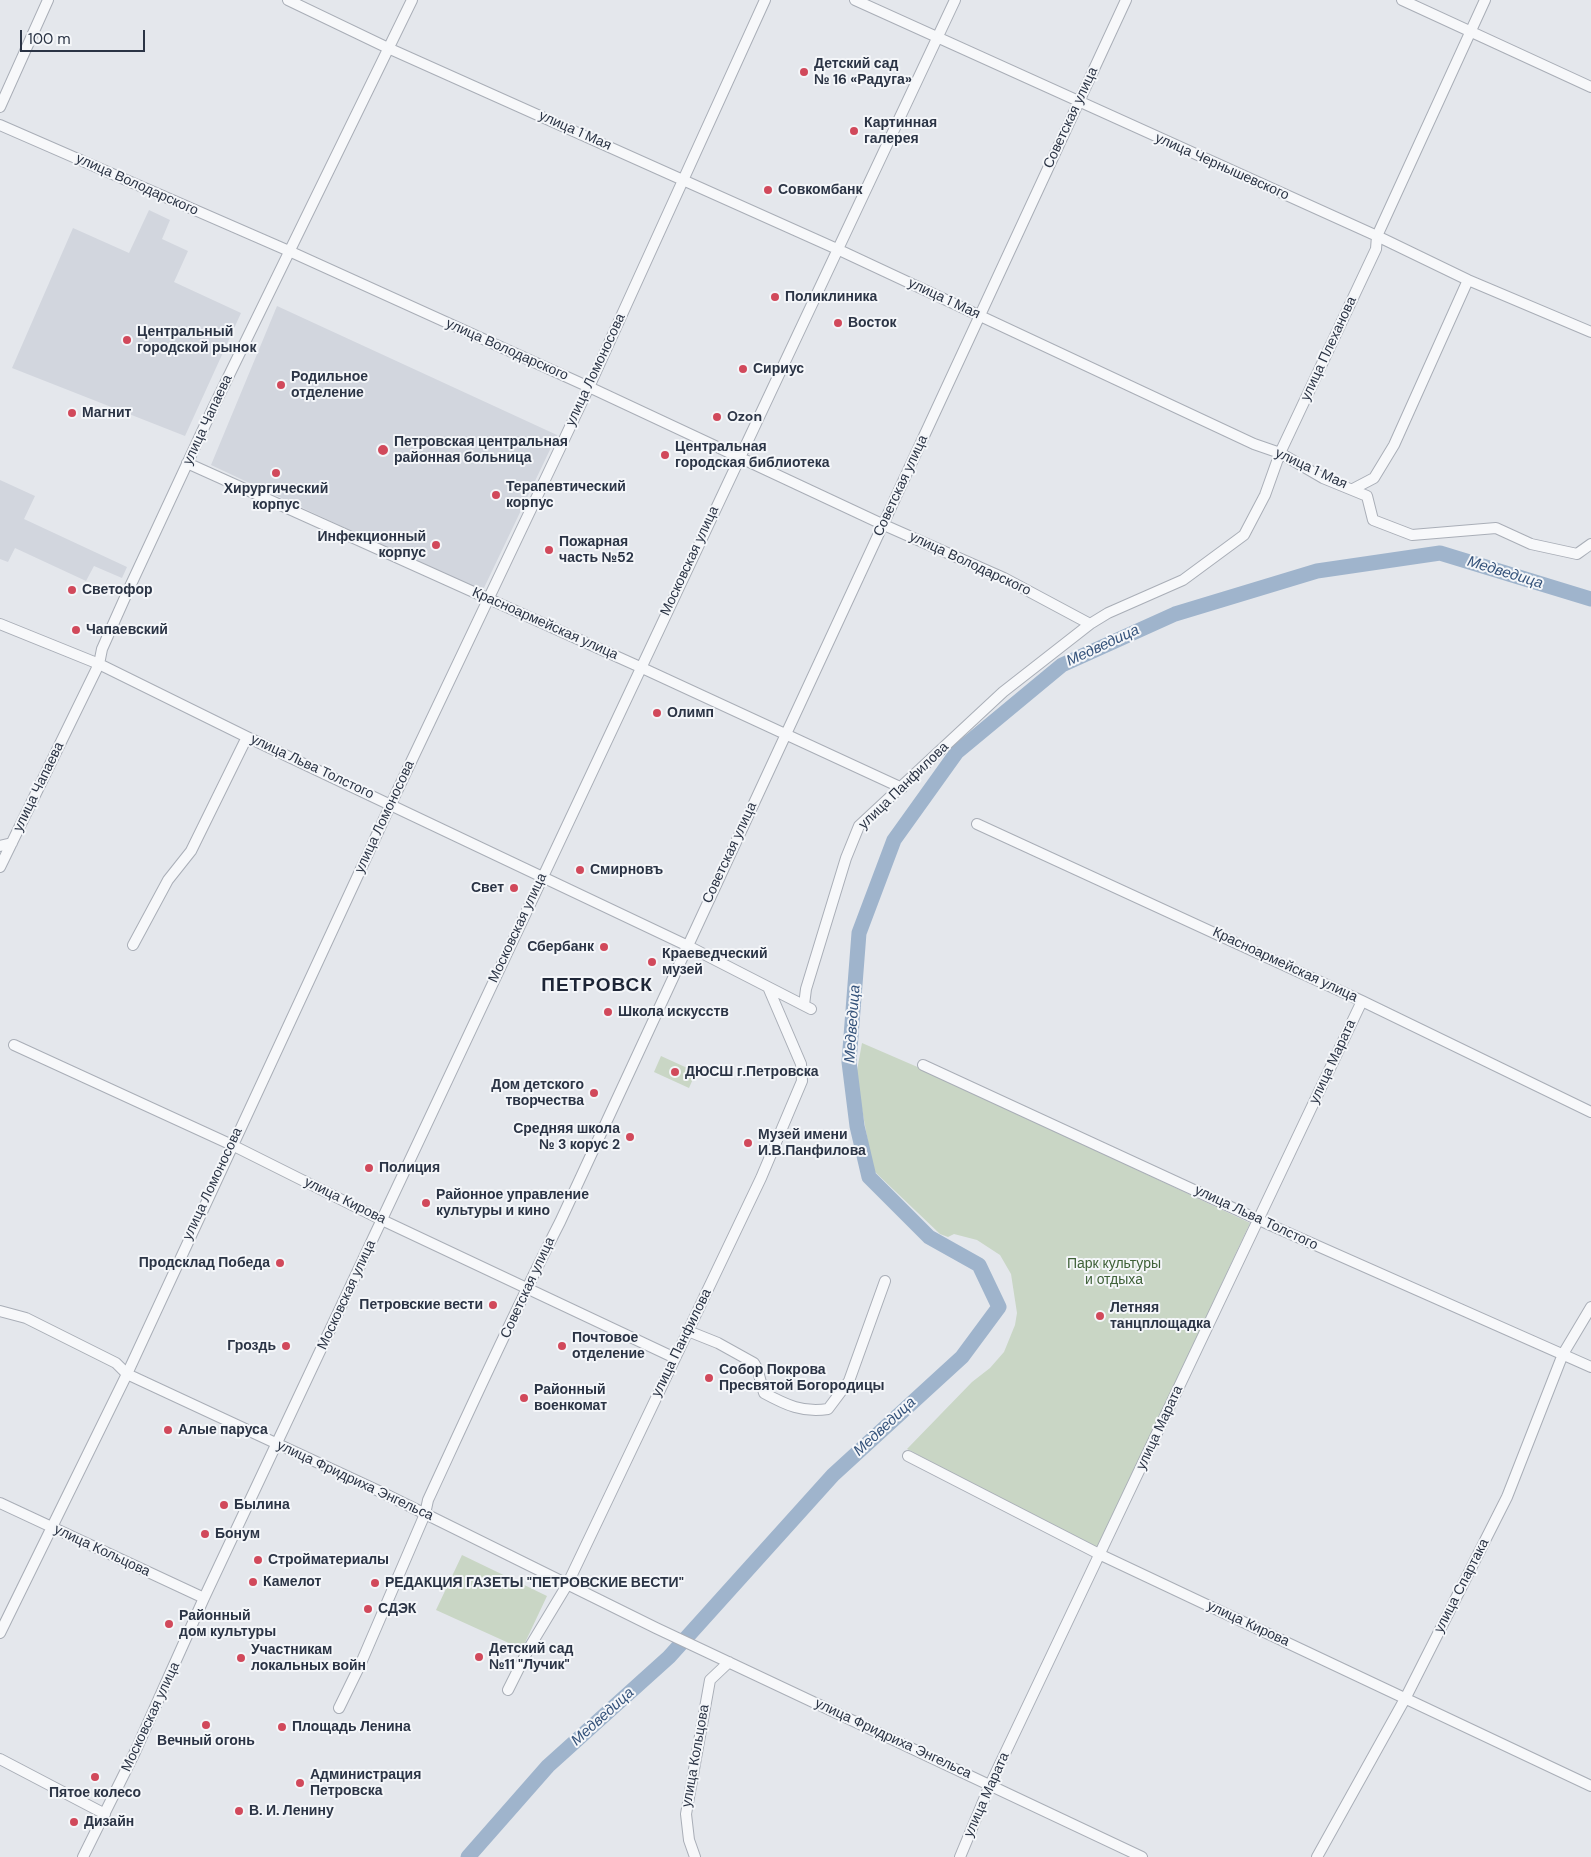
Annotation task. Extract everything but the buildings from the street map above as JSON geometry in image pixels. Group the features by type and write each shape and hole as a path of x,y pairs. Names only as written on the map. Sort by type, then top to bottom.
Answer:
{"street":[{"path":"0,107 48,0"},
{"name":"улица 1 Мая","path":"288,0 388,48 837,249 1254,444 1280,453 1323,478 1367,496 1373,520 1412,535 1496,528 1530,544 1577,554 1591,544"},
{"name":"улица Чапаева","path":"0,867 99,664 102,649 187,463 412,0"},
{"name":"улица Ломоносова","path":"0,1633 127,1374 232,1144 487,598 589,386 765,0"},
{"name":"улица Чернышевского","path":"854,0 1377,236 1468,280 1591,332"},
{"name":"Московская улица","path":"83,1857 158,1703 204,1598 955,0"},
{"name":"Советская улица","path":"339,1708 361,1663 425,1514 428,1500 498,1354 527,1287 560,1222 1126,0"},
{"path":"1402,0 1471,30 1591,87"},
{"name":"улица Плеханова","path":"1090,624 1108,613 1182,580 1244,535 1265,495 1280,453 1376,249 1377,236 1485,0"},
{"name":"улица Володарского","path":"0,125 289,251 589,386 884,525 1004,578 1090,624"},
{"path":"1353,489 1374,478 1394,445 1468,280"},
{"name":"Красноармейская улица","path":"187,463 640,667 902,788"},
{"name":"улица Льва Толстого","path":"0,624 99,664 247,737 688,946 807,1007"},
{"name":"улица Панфилова","path":"807,1007 806,990 846,858 859,826 1003,692 1090,624"},
{"path":"133,945 168,880 191,851 247,737"},
{"name":"Красноармейская улица","path":"977,824 1362,1001 1591,1112"},
{"name":"улица Чапаева","path":"0,846 12,843"},
{"name":"улица Панфилова","path":"508,1690 529,1648 567,1585 760,1178 802,1081 801,1064 768,987"},
{"name":"улица Марата","path":"960,1857 990,1785 1101,1555 1362,1001"},
{"name":"улица Кирова","path":"14,1045 232,1144 382,1220 676,1358"},
{"name":"улица Льва Толстого","path":"923,1065 1259,1220 1591,1367"},
{"path":"688,1331 718,1343 754,1363 758,1368 764,1393 783,1403 812,1412 828,1409 849,1381 885,1281"},
{"name":"улица Спартака","path":"1317,1857 1406,1697 1507,1498 1563,1354 1591,1307"},
{"name":"улица Фридриха Энгельса","path":"0,1311 26,1318 116,1364 127,1374 425,1514 656,1628 1142,1857"},
{"name":"улица Кирова","path":"908,1456 1101,1555 1406,1697 1591,1786"},
{"name":"улица Кольцова","path":"0,1503 204,1598"},
{"name":"улица Кольцова","path":"695,1857 689,1840 686,1814 710,1680 727,1661"},
{"path":"0,1759 105,1814"}],"shaded area":[{"name":"Центральный городской рынок","path":"149,210 170,220 162,239 188,251 174,282 241,313 185,436 12,368 73,228 129,253"},
{"name":"Петровская центральная районная больница","path":"277,306 557,435 482,592 211,465"},
{"path":"0,480 35,496 24,519 127,567 122,578 94,566 86,581 15,548 8,562 0,559"}],"green space":[{"name":"Парк культуры и отдыха","path":"862,1043 936,1075 1250,1223 1150,1437 1100,1552 907,1449 1004,1352 1015,1325 1017,1313 1011,1274 1000,1255 977,1240 954,1234 948,1237 940,1234 873,1170 856,1076"},
{"name":"ДЮСШ г.Петровска","path":"661,1056 696,1072 689,1088 654,1072"},
{"path":"462,1555 547,1596 522,1649 436,1610"}],"waterway":[{"name":"Медведица","path":"468,1857 548,1766 669,1657 833,1475 962,1357 999,1307 979,1265 929,1237 869,1177 857,1126 849,1062 859,933 894,840 957,752 1062,665 1175,614 1317,571 1440,553 1591,599"}],"place":[{"name":"Детский сад № 16 «Радуга»","path":"804,72"},
{"name":"Картинная галерея","path":"854,131"},
{"name":"Совкомбанк","path":"768,190"},
{"name":"Поликлиника","path":"775,297"},
{"name":"Восток","path":"838,323"},
{"name":"Центральный городской рынок","path":"127,340"},
{"name":"Сириус","path":"743,369"},
{"name":"Родильное отделение","path":"281,385"},
{"name":"Магнит","path":"72,413"},
{"name":"Ozon","path":"717,417"},
{"name":"Петровская центральная районная больница","path":"383,450"},
{"name":"Центральная городская библиотека","path":"665,455"},
{"name":"Хирургический корпус","path":"276,473"},
{"name":"Терапевтический корпус","path":"496,495"},
{"name":"Инфекционный корпус","path":"436,545"},
{"name":"Пожарная часть №52","path":"549,550"},
{"name":"Светофор","path":"72,590"},
{"name":"Чапаевский","path":"76,630"},
{"name":"Олимп","path":"657,713"},
{"name":"Смирновъ","path":"580,870"},
{"name":"Свет","path":"514,888"},
{"name":"Сбербанк","path":"604,947"},
{"name":"Краеведческий музей","path":"652,962"},
{"name":"Школа искусств","path":"608,1012"},
{"name":"ДЮСШ г.Петровска","path":"675,1072"},
{"name":"Дом детского творчества","path":"594,1093"},
{"name":"Средняя школа № 3 корус 2","path":"630,1137"},
{"name":"Музей имени И.В.Панфилова","path":"748,1143"},
{"name":"Полиция","path":"369,1168"},
{"name":"Районное управление культуры и кино","path":"426,1203"},
{"name":"Продсклад Победа","path":"280,1263"},
{"name":"Петровские вести","path":"493,1305"},
{"name":"Летняя танцплощадка","path":"1100,1316"},
{"name":"Гроздь","path":"286,1346"},
{"name":"Почтовое отделение","path":"562,1346"},
{"name":"Собор Покрова Пресвятой Богородицы","path":"709,1378"},
{"name":"Районный военкомат","path":"524,1398"},
{"name":"Алые паруса","path":"168,1430"},
{"name":"Былина","path":"224,1505"},
{"name":"Бонум","path":"205,1534"},
{"name":"Стройматериалы","path":"258,1560"},
{"name":"Камелот","path":"253,1582"},
{"name":"РЕДАКЦИЯ ГАЗЕТЫ \"ПЕТРОВСКИЕ ВЕСТИ\"","path":"375,1583"},
{"name":"СДЭК","path":"368,1609"},
{"name":"Районный дом культуры","path":"169,1624"},
{"name":"Детский сад №11 \"Лучик\"","path":"479,1657"},
{"name":"Участникам локальных войн","path":"241,1658"},
{"name":"Вечный огонь","path":"206,1725"},
{"name":"Площадь Ленина","path":"282,1727"},
{"name":"Пятое колесо","path":"95,1777"},
{"name":"Администрация Петровска","path":"300,1783"},
{"name":"В. И. Ленину","path":"239,1811"},
{"name":"Дизайн","path":"74,1822"}],"district":[{"name":"ПЕТРОВСК","path":"597,986"}]}
